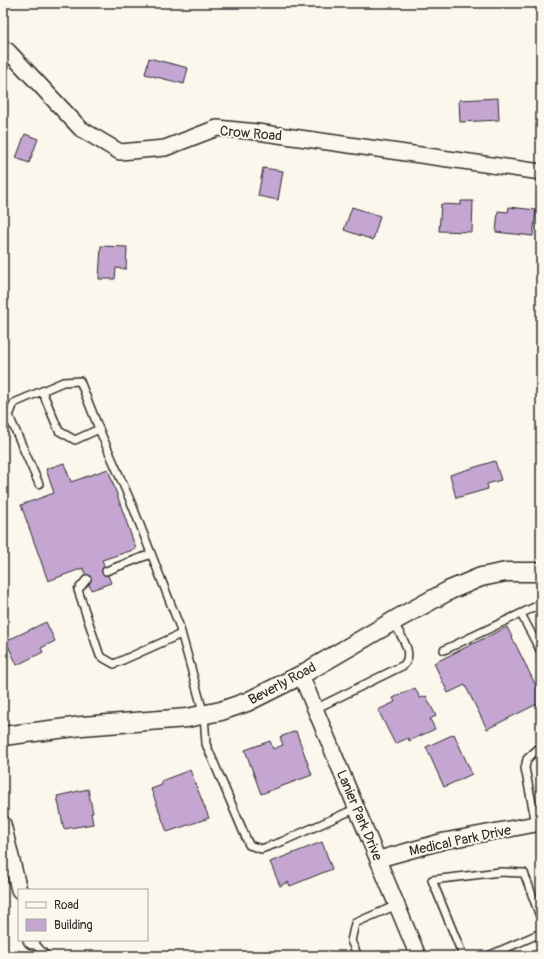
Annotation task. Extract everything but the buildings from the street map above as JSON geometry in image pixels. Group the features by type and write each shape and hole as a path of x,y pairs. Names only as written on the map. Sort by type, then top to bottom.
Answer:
{"street":[{"name":"Crow Road","path":"3,48 8,51 81,129 120,152 165,148 217,128 257,132 541,172"},
{"name":"Beverly Road","path":"3,736 82,726 187,718 221,711 247,702 301,675 393,621 450,590 481,577 506,572 541,572"},
{"name":"Lanier Park Drive","path":"301,675 379,859 418,956"},
{"path":"3,824 19,889"},
{"name":"Medical Park Drive","path":"379,859 444,841 538,824"}],"lane":[{"path":"38,484 9,416 14,403 63,382 80,381 133,507 181,634 204,715 206,744 248,845 261,849 281,842 357,808"},
{"path":"42,391 58,431 75,440 99,429"},
{"path":"106,571 151,554"},
{"path":"87,579 78,590 100,656 114,664 181,634"},
{"path":"444,650 541,604"},
{"path":"521,614 541,652"},
{"path":"315,709 404,665 409,656 408,649 393,621"},
{"path":"538,824 525,768 527,759 541,746"},
{"path":"463,956 432,880 500,872 524,873 541,919"},
{"path":"358,956 351,941 355,923 397,905"},
{"path":"488,956 541,933"},
{"path":"32,941 46,956"}]}
